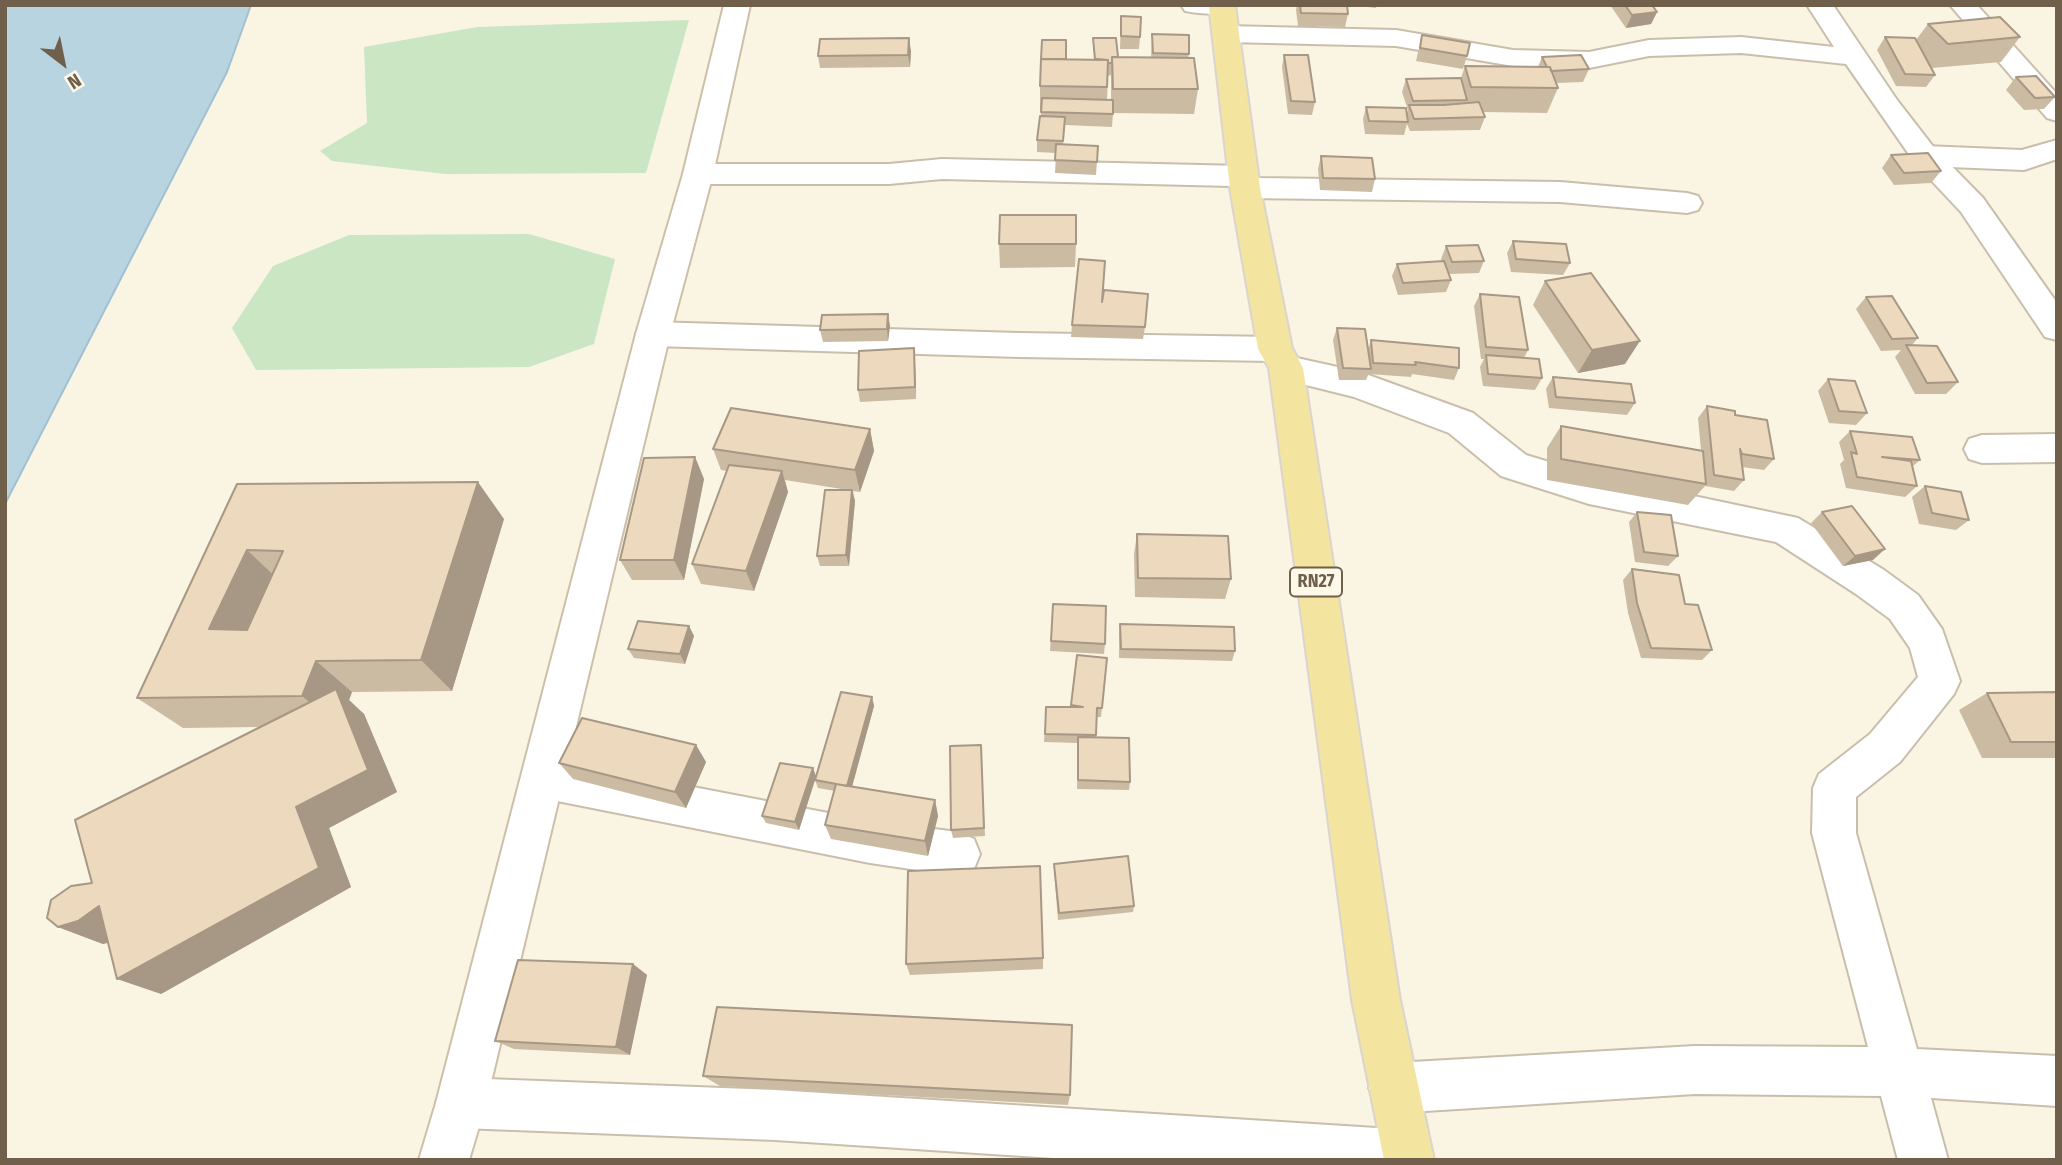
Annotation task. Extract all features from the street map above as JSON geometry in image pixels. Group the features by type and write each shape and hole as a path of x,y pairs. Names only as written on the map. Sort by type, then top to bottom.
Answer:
{"main road":[{"name":"RN27","path":"1224,15 1244,182 1280,358 1376,1000 1408,1157"}],"street":[{"path":"444,1160 461,1103 653,334 698,174 737,5"},
{"path":"1194,5 1224,15 1396,38 1513,58 1589,60 1649,48 1741,45 1854,57"},
{"path":"1820,5 1925,156 1972,205 2057,328"},
{"path":"1963,5 2057,111"},
{"path":"1925,156 2024,159 2057,149"},
{"path":"698,174 889,174 942,169 1351,187 1634,195 1687,203"},
{"path":"653,334 1019,345 1280,358 1461,423 1514,466 1589,489 1785,529 1870,582 1904,607 1928,641 1940,681 1885,748 1834,788 1834,833 1923,1160"},
{"path":"1982,449 2057,448"},
{"path":"542,778 870,842 958,853"},
{"path":"1394,1088 1695,1070 1899,1072 2057,1080"},
{"path":"461,1103 775,1115 1408,1157"}],"green space":[{"path":"689,20 646,173 445,174 332,161 320,151 367,123 364,47 477,27"},
{"path":"529,234 615,259 594,344 529,367 256,370 232,328 273,266 349,235"}],"water":[{"path":"5,5 251,5 227,72 5,504"}],"building":[{"path":"1300,5 1347,5 1348,14 1301,13"},
{"path":"1625,5 1652,5 1657,12 1632,15"},
{"path":"1121,16 1141,17 1140,37 1121,36"},
{"path":"2000,17 2020,37 1948,44 1928,24"},
{"path":"1152,34 1189,35 1189,54 1153,53"},
{"path":"1422,35 1470,43 1467,56 1420,48"},
{"path":"1885,37 1915,38 1935,75 1905,74"},
{"path":"909,38 908,55 818,56 820,39"},
{"path":"1093,38 1116,38 1118,57 1112,57 1112,63 1095,59"},
{"path":"1042,40 1066,40 1066,59 1041,59"},
{"path":"1284,55 1308,55 1315,102 1291,101"},
{"path":"1581,55 1589,69 1551,71 1542,57"},
{"path":"1112,57 1194,58 1198,89 1113,89"},
{"path":"1041,59 1108,60 1107,87 1040,86"},
{"path":"1465,66 1550,67 1558,88 1471,87"},
{"path":"2036,76 2055,97 2035,98 2016,77"},
{"path":"1461,78 1467,100 1413,101 1406,79"},
{"path":"1042,98 1113,100 1113,114 1041,112"},
{"path":"1479,102 1485,117 1414,119 1409,105 1444,105"},
{"path":"1366,107 1406,108 1408,122 1369,121"},
{"path":"1040,116 1065,117 1063,141 1037,140"},
{"path":"1056,144 1098,146 1097,162 1055,160"},
{"path":"1928,153 1941,171 1904,173 1891,155"},
{"path":"1321,156 1372,158 1375,179 1323,178"},
{"path":"1000,215 1076,215 1076,244 999,244"},
{"path":"1513,241 1566,244 1570,263 1516,259"},
{"path":"1478,245 1484,261 1452,262 1446,246"},
{"path":"1079,259 1105,261 1102,302 1104,290 1148,294 1145,327 1072,325"},
{"path":"1444,261 1451,280 1403,283 1397,264"},
{"path":"1591,273 1640,341 1592,350 1545,281"},
{"path":"1480,294 1519,297 1528,350 1486,347"},
{"path":"1892,296 1918,338 1892,339 1866,297"},
{"path":"888,314 887,329 820,330 822,315"},
{"path":"1337,328 1365,329 1371,369 1343,368"},
{"path":"1371,340 1459,348 1459,368 1415,362 1416,365 1373,363"},
{"path":"1906,345 1937,346 1958,382 1927,383"},
{"path":"914,348 915,387 858,390 859,351"},
{"path":"1486,355 1539,359 1542,378 1488,374"},
{"path":"1553,377 1631,384 1635,403 1556,397"},
{"path":"1828,379 1855,381 1867,413 1839,411"},
{"path":"1707,406 1735,411 1735,415 1767,420 1774,459 1742,454 1740,449 1744,480 1714,475"},
{"path":"731,408 870,429 855,470 713,449"},
{"path":"1561,426 1703,451 1706,484 1561,459"},
{"path":"1850,431 1912,437 1920,460 1882,457 1911,461 1917,486 1857,477 1851,452 1857,454"},
{"path":"695,457 674,560 620,560 644,458"},
{"path":"729,465 782,471 746,571 692,564"},
{"path":"478,482 421,660 316,661 302,696 137,698 237,484","holes":["247,550 283,551 247,630 209,629"]},
{"path":"1925,486 1961,492 1969,520 1932,513"},
{"path":"825,490 852,490 846,555 817,556"},
{"path":"1852,506 1885,549 1855,556 1822,512"},
{"path":"1637,512 1671,515 1678,556 1644,552"},
{"path":"1137,534 1228,536 1231,579 1138,578"},
{"path":"1632,569 1679,575 1685,604 1698,605 1712,650 1651,648 1637,603"},
{"path":"1053,604 1106,606 1105,644 1051,641"},
{"path":"638,621 689,626 680,654 628,649"},
{"path":"1120,624 1234,627 1235,651 1121,649"},
{"path":"1077,655 1107,658 1102,708 1097,708 1096,735 1045,734 1046,707 1083,707 1071,705"},
{"path":"336,689 368,770 296,807 319,868 117,979 99,906 78,921 58,927 47,918 51,900 71,886 92,883 75,820"},
{"path":"841,692 872,697 847,786 815,780"},
{"path":"2057,692 2057,742 2011,742 1987,693"},
{"path":"582,718 696,745 675,792 559,763"},
{"path":"1078,737 1129,738 1130,782 1078,780"},
{"path":"981,745 984,828 951,830 950,746"},
{"path":"780,763 813,768 795,822 762,816"},
{"path":"836,784 935,800 925,841 825,825"},
{"path":"1128,856 1134,906 1059,913 1054,864"},
{"path":"1040,866 1043,958 906,964 908,871"},
{"path":"518,960 633,964 616,1047 495,1041"},
{"path":"717,1007 1072,1025 1070,1095 703,1076"}]}
